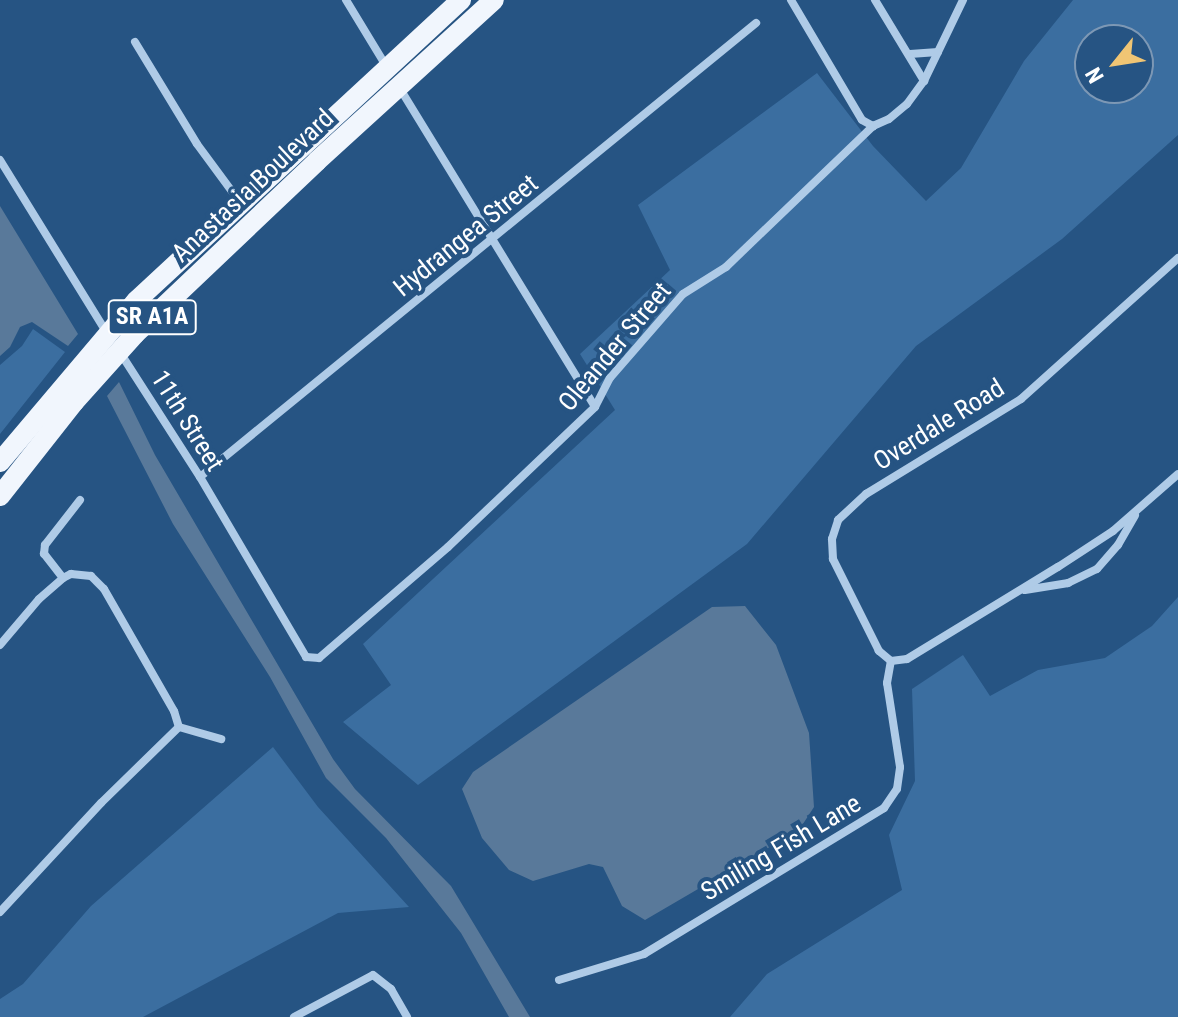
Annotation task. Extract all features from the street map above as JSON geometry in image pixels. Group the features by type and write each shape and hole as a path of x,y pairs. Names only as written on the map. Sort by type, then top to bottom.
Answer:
{"main road":[{"name":"Anastasia Boulevard","path":"0,462 240,202 461,0"},
{"name":"Anastasia Boulevard","path":"0,496 112,342 494,0"}],"street":[{"path":"346,0 595,407"},
{"path":"791,0 862,120 873,126"},
{"path":"875,0 924,81"},
{"name":"Oleander Street","path":"315,658 355,629 595,407 610,378 683,294 726,267 873,126 889,119 907,104 924,81 963,0"},
{"name":"Hydrangea Street","path":"200,477 756,23"},
{"path":"135,42 197,144 240,202"},
{"path":"910,54 938,52"},
{"name":"11th Street","path":"0,160 200,477 306,657 315,658"},
{"name":"Overdale Road","path":"891,661 879,651 833,559 832,539 838,520 866,494 1021,399 1178,258"},
{"path":"891,661 907,659 1113,531 1178,474"},
{"path":"63,578 44,554 45,545 80,500"},
{"path":"1020,590 1068,583 1097,569 1118,545 1138,509"},
{"path":"0,645 39,599 63,578 71,574 91,576 104,589 174,711 179,727"},
{"name":"Smiling Fish Lane","path":"559,980 644,954 884,808 897,789 900,767 887,683 891,661"},
{"path":"179,727 221,739"},
{"path":"0,912 101,803 179,727"},
{"path":"294,1017 373,975 391,989 407,1017"}],"shaded area":[{"path":"1073,0 1178,0 1178,135 1062,239 916,346 747,544 418,785 343,722 391,685 363,644 615,410 580,354 670,270 638,205 817,73 873,146 926,201 961,168 1024,61"},
{"path":"0,206 78,334 68,346 32,322 20,327 10,347 0,356"},
{"path":"33,329 65,352 0,434 0,365 22,346"},
{"path":"119,382 155,455 333,759 355,789 451,886 530,1017 509,1017 461,933 386,838 326,778 270,677 173,524 107,396"},
{"path":"1178,597 1178,1017 730,1017 767,974 902,890 889,835 915,781 912,689 963,655 990,696 1038,670 1105,658 1152,626"},
{"path":"745,606 776,645 809,733 814,807 799,830 645,920 622,906 603,867 589,864 533,881 509,870 482,838 462,789 473,772 712,607"},
{"path":"273,747 318,807 409,907 338,913 143,1017 0,1017 0,999 23,984 91,906"}]}
